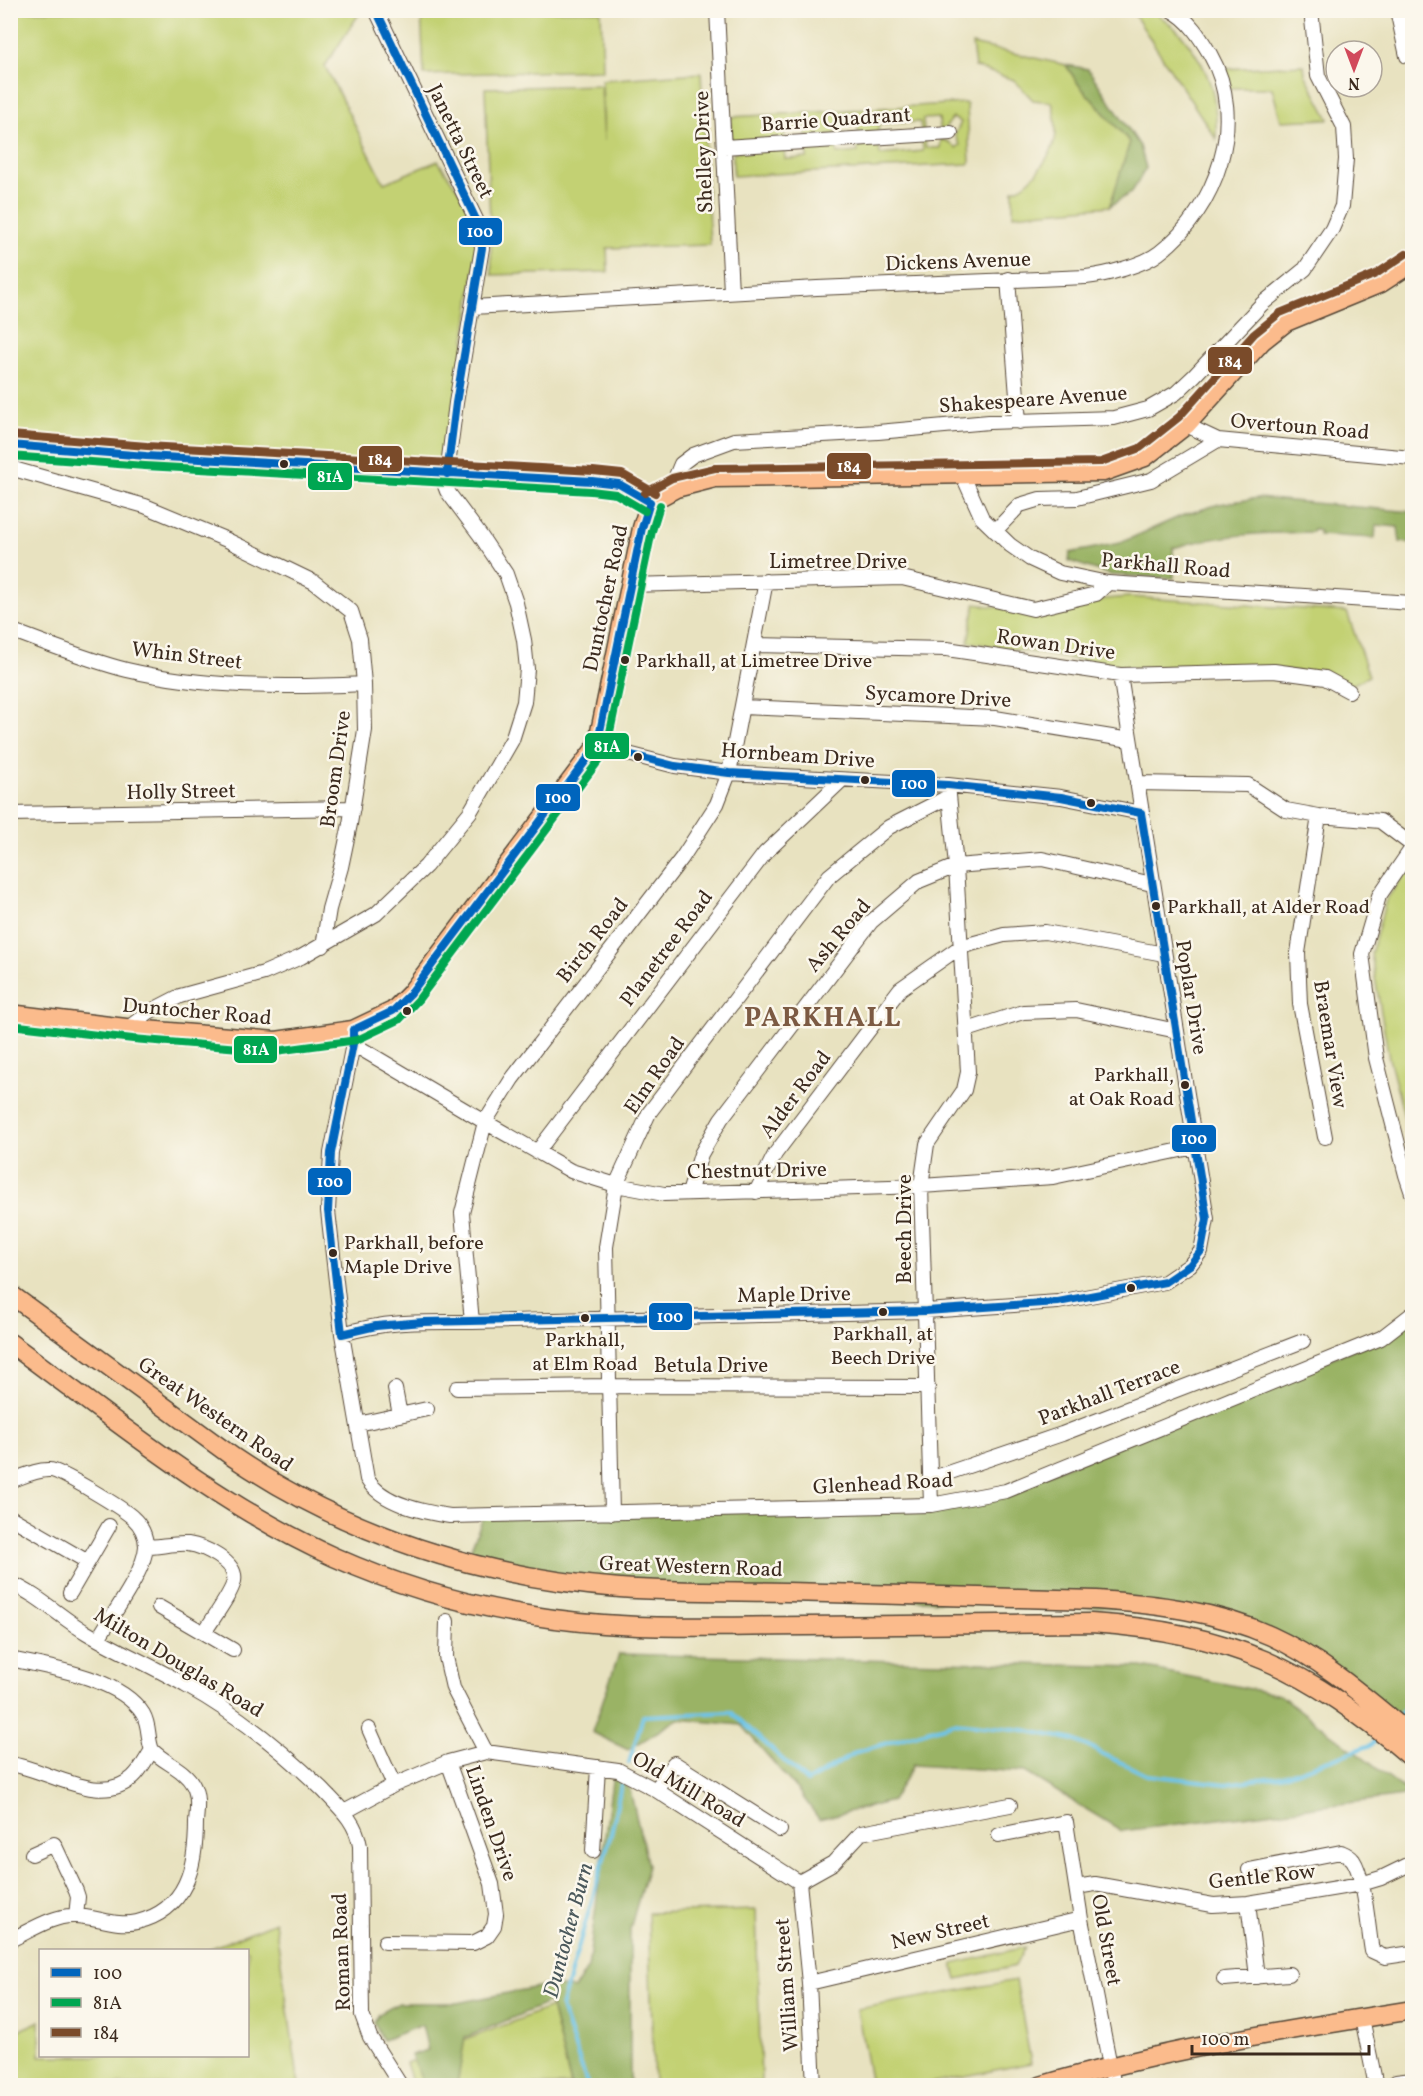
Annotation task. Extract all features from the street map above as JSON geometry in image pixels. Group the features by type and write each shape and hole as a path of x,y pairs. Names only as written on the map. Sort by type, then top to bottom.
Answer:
{"main road":[{"name":"Duntocher Road","path":"10,1014 128,1028 276,1041 353,1037 393,1011 410,994 597,746 642,528 650,502 676,488 715,478 878,474 963,476 1103,472 1145,457 1186,425 1262,341 1286,322 1381,283 1413,263"},
{"name":"Great Western Road","path":"10,1294 232,1457 269,1480 334,1515 380,1535 465,1564 532,1577 621,1588 1097,1600 1162,1606 1218,1618 1272,1636 1324,1666 1410,1748"},
{"name":"Great Western Road","path":"10,1343 170,1460 260,1519 336,1558 393,1581 451,1599 492,1609 567,1621 651,1627 1091,1623 1149,1628 1227,1645 1275,1664 1372,1714"},
{"path":"1040,2085 1109,2066 1187,2049 1413,2010"}],"street":[{"name":"Janetta Street","path":"375,10 480,228 482,248 444,474"},
{"name":"Shelley Drive","path":"717,10 731,292"},
{"name":"Dickens Avenue","path":"473,307 731,292 1086,277 1108,274 1157,255 1175,239 1206,200 1220,163 1226,134 1227,106 1221,80 1211,56 1181,15 1171,10"},
{"name":"Shakespeare Avenue","path":"676,488 676,476 681,464 693,455 734,440 878,432 989,422 1114,418 1148,409 1176,393 1262,304 1305,269 1332,229 1342,206 1346,159 1344,127 1318,76 1311,10"},
{"path":"1397,10 1407,56"},
{"name":"Barrie Quadrant","path":"724,147 951,133"},
{"path":"1008,279 1019,422"},
{"name":"Overtoun Road","path":"1186,425 1218,440 1413,458"},
{"path":"995,531 1020,506 1040,499 1077,498 1151,480 1218,440"},
{"path":"10,445 146,456 567,479 619,484 650,502"},
{"name":"Broom Drive","path":"10,468 145,506 227,540 314,582 351,611 360,639 365,730 341,867 329,909 323,946"},
{"path":"128,1028 149,1012 180,996 264,973 323,946 376,915 426,866 470,812 513,740 524,702 527,669 524,640 516,603 506,574 447,491 444,474"},
{"name":"Parkhall Road","path":"963,476 982,518 1030,559 1060,573 1108,584 1413,603"},
{"name":"Limetree Drive","path":"630,585 902,578 1034,609 1096,594 1108,584"},
{"name":"Birch Road","path":"472,1322 462,1213 485,1122 512,1079 682,858 717,804 729,773 766,581"},
{"name":"Whin Street","path":"10,630 94,661 129,670 191,680 266,685 364,684"},
{"name":"Rowan Drive","path":"754,645 947,649 1120,675 1274,671 1325,678 1349,692"},
{"name":"Poplar Drive","path":"1120,675 1207,1219"},
{"name":"Sycamore Drive","path":"742,707 995,718 1130,740"},
{"name":"Hornbeam Drive","path":"597,746 675,766 729,773 842,780 948,791 1061,797 1141,813"},
{"name":"Planetree Road","path":"537,1152 765,853 842,780"},
{"path":"1137,783 1248,785 1286,810 1320,816 1380,821 1413,847 1379,896 1362,954 1376,1058 1406,1175 1413,1193"},
{"name":"Beech Drive","path":"931,1506 921,1186 927,1144 964,1090 968,1072 956,866 948,791"},
{"name":"Elm Road","path":"612,1513 606,1247 616,1185 649,1113 829,876 889,828 948,791"},
{"name":"Holly Street","path":"10,814 352,808"},
{"name":"Braemar View","path":"1320,816 1298,952 1300,1004 1325,1137"},
{"name":"Ash Road","path":"689,1193 701,1154 721,1119 871,922 920,881 956,866 1042,859 1152,884"},
{"name":"Alder Road","path":"756,1192 776,1154 900,990 960,947 1004,935 1045,932 1164,954"},
{"path":"967,1030 1023,1012 1076,1010 1177,1031"},
{"path":"353,1037 331,1153 328,1211 342,1334 358,1424 427,1409"},
{"name":"Chestnut Drive","path":"353,1037 485,1122 571,1170 616,1185 664,1194 921,1186 1053,1177 1195,1147"},
{"name":"Maple Drive","path":"342,1334 365,1327 401,1322 926,1311 1058,1302 1165,1282 1191,1265 1201,1251 1207,1219"},
{"name":"Glenhead Road","path":"358,1424 370,1485 408,1508 450,1516 931,1506 1006,1491 1381,1338 1413,1314"},
{"name":"Parkhall Terrace","path":"930,1479 1062,1434 1302,1341"},
{"name":"Betula Drive","path":"457,1388 928,1387"},
{"path":"395,1389 400,1415"},
{"path":"10,1481 41,1470 55,1471 134,1518 141,1528 146,1538 144,1560 98,1639"},
{"path":"10,1517 88,1562"},
{"path":"70,1593 109,1526"},
{"path":"146,1548 179,1544 198,1546 229,1563 233,1569 234,1583 204,1633"},
{"name":"Milton Douglas Road","path":"10,1584 29,1593 98,1639 184,1684 234,1715 272,1744 344,1812"},
{"path":"159,1607 233,1650"},
{"path":"447,1621 446,1657 453,1688 486,1752"},
{"path":"10,1659 97,1682 126,1696 134,1702 147,1722 152,1750 188,1778 196,1791 196,1840 190,1875 178,1897 170,1906 148,1919 122,1923 76,1916 55,1919 10,1940"},
{"path":"369,1729 394,1785"},
{"path":"10,1764 25,1766 85,1787 106,1790 120,1787 134,1776 152,1750"},
{"name":"Old Mill Road","path":"344,1812 394,1785 448,1762 486,1752 618,1770 656,1790 799,1882"},
{"name":"Linden Drive","path":"385,1942 473,1943 487,1936 494,1926 496,1907 492,1884 448,1762"},
{"path":"656,1790 674,1763 780,1830"},
{"path":"593,1851 598,1767"},
{"path":"799,1882 833,1863 861,1833 1010,1806"},
{"name":"Roman Road","path":"344,1812 355,1827 360,1846 362,2015 370,2037 401,2085"},
{"name":"Old Street","path":"999,1835 1066,1822 1076,1887 1114,2085"},
{"path":"32,1854 54,1844 76,1890 78,1897 76,1916"},
{"path":"1249,1870 1341,1852 1349,1856 1354,1862 1360,1884 1372,1951 1385,1957 1413,1953"},
{"name":"Gentle Row","path":"1076,1887 1095,1884 1213,1905 1248,1903 1360,1884 1381,1878 1413,1863"},
{"name":"William Street","path":"799,1882 809,1983 814,2085"},
{"path":"1248,1903 1257,1977"},
{"name":"New Street","path":"809,1983 1082,1919"},
{"path":"1224,1979 1289,1974"},
{"path":"1362,2018 1376,2085"},
{"path":"1396,2082 1413,2080"}],"green space":[{"path":"10,11 361,11 325,66 384,183 438,161 467,203 480,228 447,474 11,445"},
{"path":"421,11 601,11 603,70 424,75"},
{"path":"1132,11 1153,11 1178,31 1194,51 1207,74 1214,98 1216,139"},
{"path":"972,44 1066,65 1079,85 1130,142 1110,206 1013,215 1013,190 1035,174 1052,148 1056,131 1052,102 1033,100 1014,80 975,67"},
{"path":"1066,65 1088,69 1140,146 1146,168 1132,192 1110,206 1130,142 1079,85"},
{"path":"1304,65 1305,74 1329,119 1281,121 1272,88 1228,88 1224,69"},
{"path":"701,73 710,245 607,248 608,272 492,275 485,88 601,85 604,141 602,80"},
{"path":"965,103 967,105 970,162 968,164 733,176 733,152 784,148 785,159 807,158 807,146 836,145 837,154 858,152 857,143 879,142 880,155 923,151 922,139 925,139 926,148 940,148 941,139 956,148 960,145 955,135 961,122 953,118 945,128 940,130 939,118 923,119 924,131 921,131 920,122 879,123 878,133 858,134 858,123 835,125 836,136 806,137 806,128 784,130 785,139 735,141 731,139 731,117"},
{"path":"1258,498 1412,512 1412,543 1400,542 1398,527 1376,525 1375,538 1319,535 1319,531 1313,529 1312,532 1225,537 1173,548 1174,578 1111,575 1069,561 1070,553 1120,543 1181,516 1219,504"},
{"path":"1129,597 1347,612 1369,676 1352,685 1318,673 1236,666 1129,668 968,642 975,604 1038,613 1106,599"},
{"path":"1412,864 1412,1146 1389,1058 1371,954 1386,900"},
{"path":"1412,1314 1412,1736 1324,1666 1191,1611 621,1588 465,1564 484,1515 931,1505 1006,1491 1381,1338"},
{"path":"619,1654 1142,1667 1280,1695 1412,1795 1122,1831 1025,1772 913,1765 892,1801 819,1819 800,1793 741,1725 678,1719 628,1750 592,1732"},
{"path":"613,1773 630,1790 648,1866 630,1929 630,2085 571,2085 550,2002 465,2038 457,2085 424,2085 411,2055 428,2050 422,2025 383,2040 374,2023 379,2014 399,2003 457,2003 548,1985 574,1989 588,1968"},
{"path":"756,1910 761,2082 654,2085 648,1913"},
{"path":"275,1922 299,2085 11,2085 11,2034 39,2021 39,2057 249,2057 249,1949 209,1949"},
{"path":"1025,1947 1015,1966 957,1979 953,1964"},
{"path":"1016,1980 1031,2063 920,2085 871,2085 857,2009"},
{"path":"551,2007 571,2085 413,2085 406,2063"}],"waterway":[{"name":"Duntocher Burn","path":"1398,1716 1412,1702"},
{"name":"Duntocher Burn","path":"629,1763 643,1716 731,1712 807,1782 857,1752 954,1723 1024,1730 1074,1740 1147,1775 1226,1784 1287,1775 1371,1745 1379,1737"},
{"name":"Duntocher Burn","path":"588,2086 561,2007 611,1834 622,1780"}],"transit line":[{"name":"100","path":"376,10 480,228 482,248 456,403 447,474"},
{"name":"184","path":"645,493 672,478 715,468 1101,462 1140,448 1179,417 1254,334 1280,313 1376,274 1406,254"},
{"name":"184","path":"11,435 147,446 593,471 622,474 655,493"},
{"name":"100","path":"10,445 146,456 592,481 619,484 650,502"},
{"name":"81A","path":"10,456 145,466 591,491 616,494 645,511"},
{"name":"100","path":"353,1030 393,1011 410,994 597,746 642,528 650,502"},
{"name":"81A","path":"10,1025 133,1039 276,1051 357,1040 399,1020 418,1000 606,751 652,531 660,505"},
{"name":"100","path":"597,746 675,766 729,773 948,785 1061,797 1141,813"},
{"name":"100","path":"342,1334 376,1326 423,1322 926,1311 1058,1302 1165,1282 1190,1265 1201,1251 1207,1219 1141,813"},
{"name":"100","path":"342,1334 328,1211 331,1153 353,1044 353,1030"}],"place":[{"name":"Parkhall, at Limetree Drive","path":"625,660"},
{"name":"Parkhall, at Alder Road","path":"1156,906"},
{"name":"Parkhall, at Oak Road","path":"1185,1085"},
{"name":"Parkhall, before Maple Drive","path":"333,1253"},
{"name":"Parkhall, at Beech Drive","path":"883,1312"},
{"name":"Parkhall, at Elm Road","path":"585,1318"}],"district":[{"name":"PARKHALL","path":"823,1017"}]}
